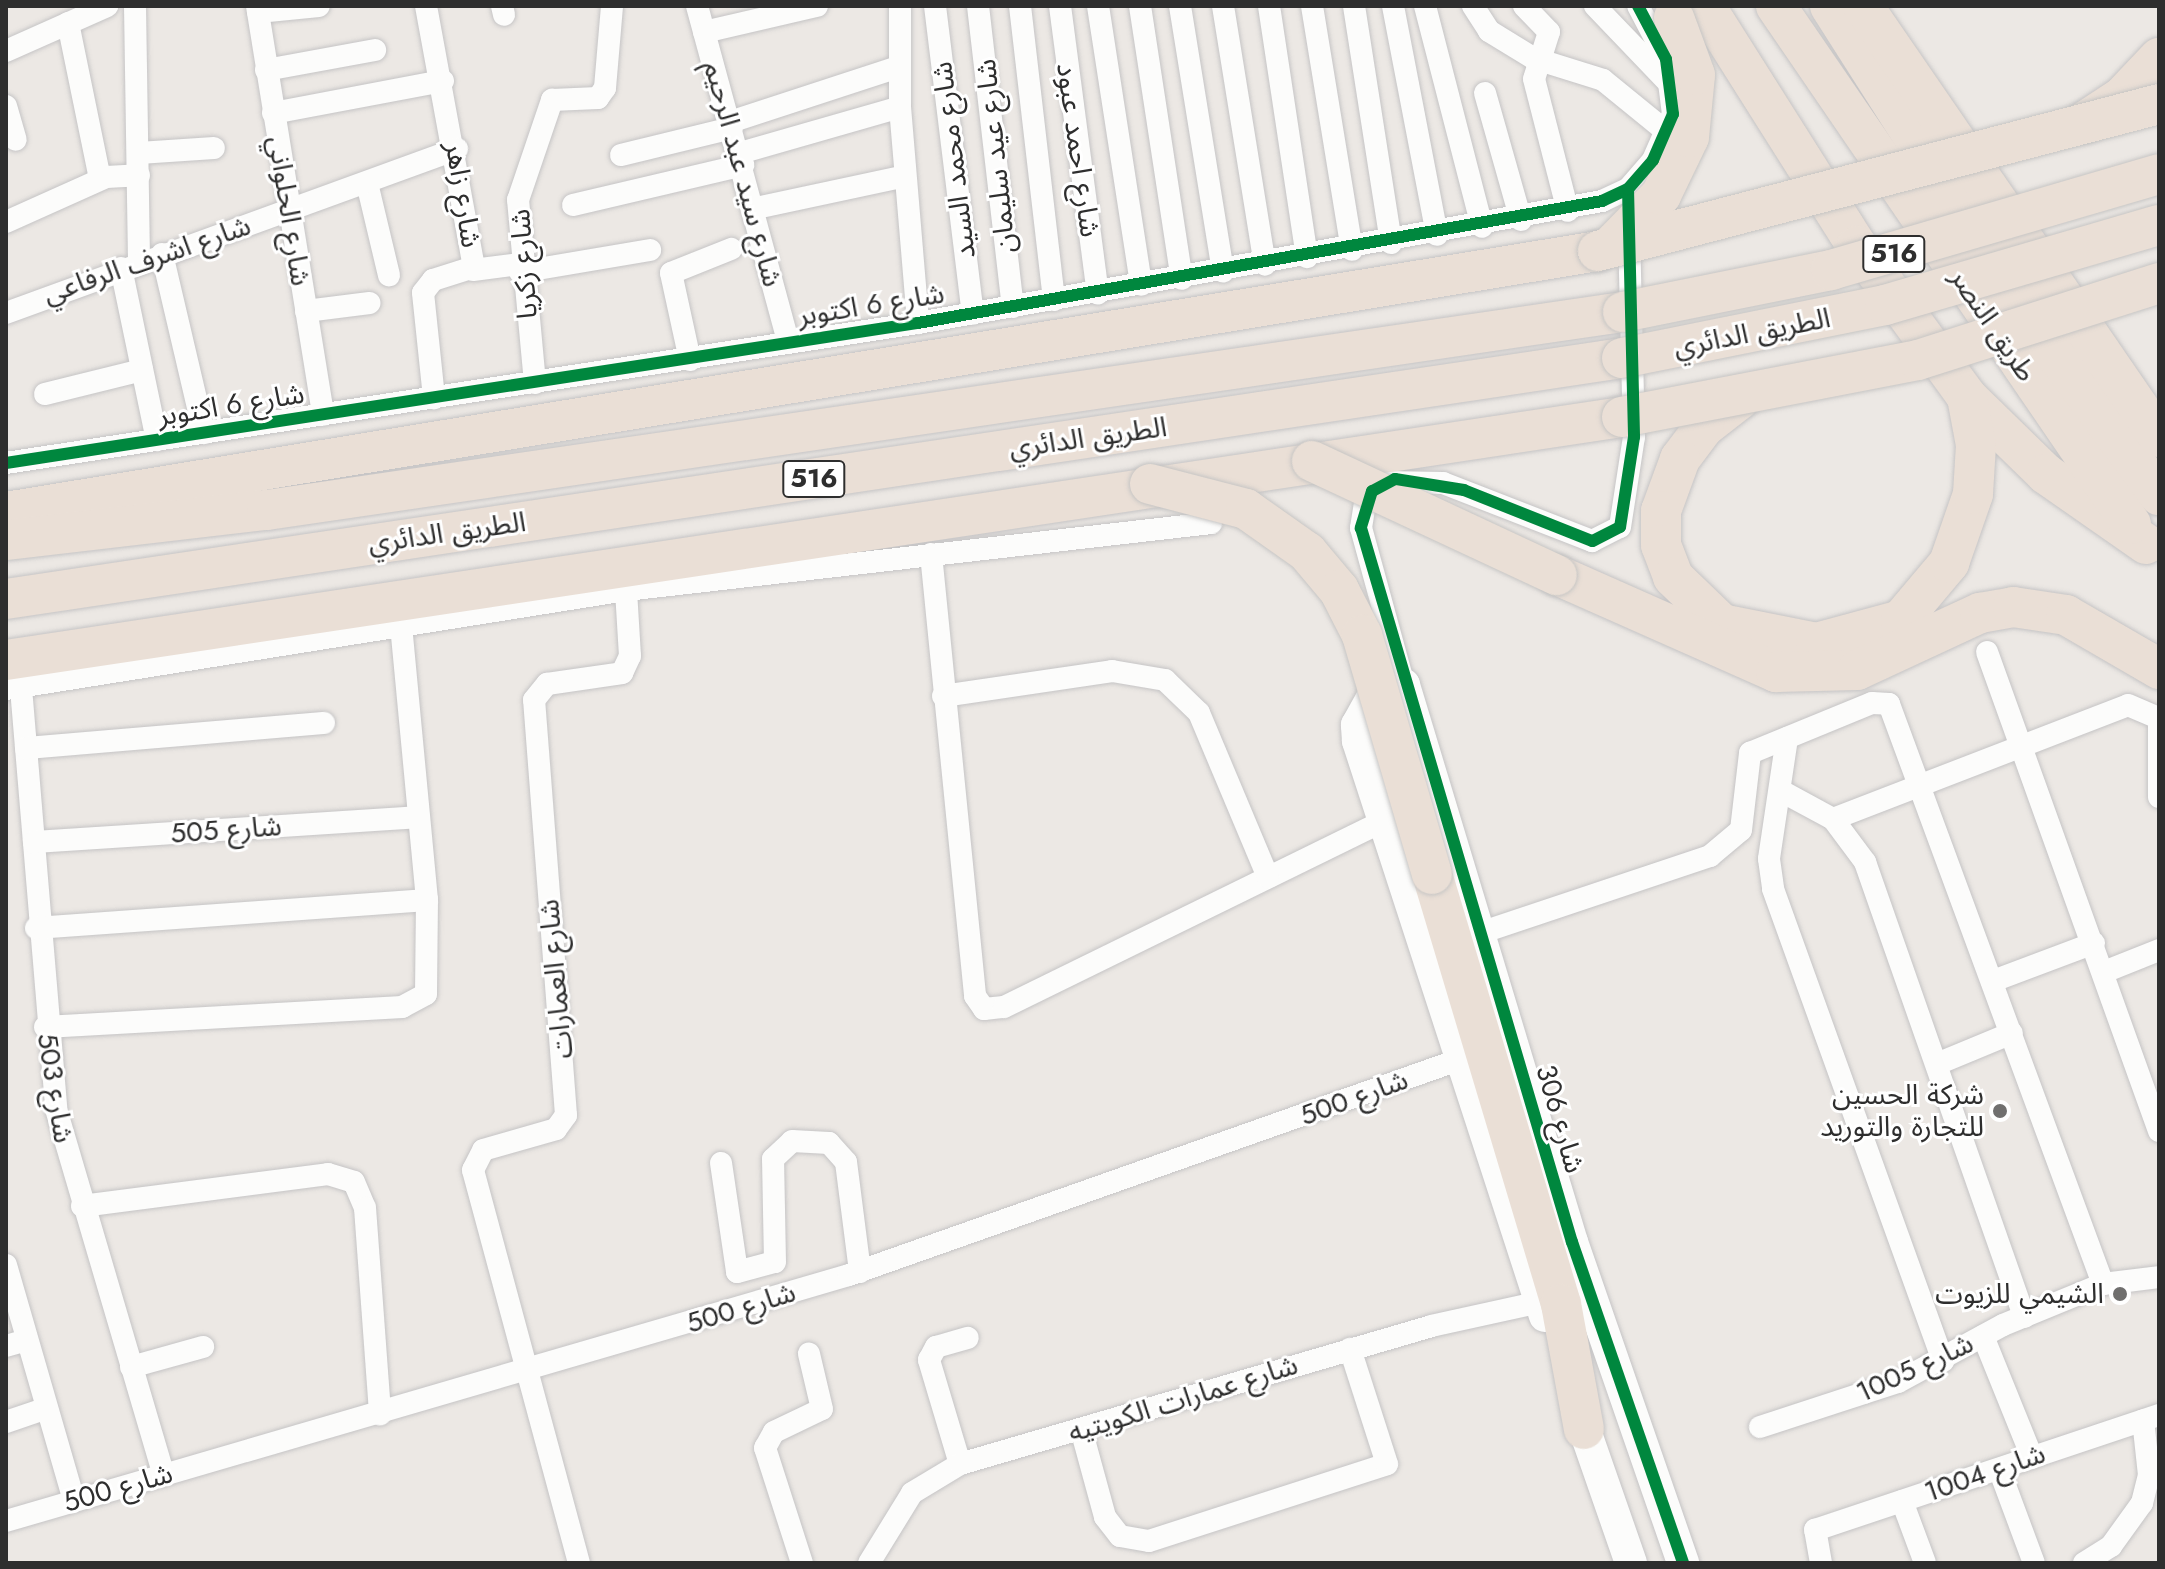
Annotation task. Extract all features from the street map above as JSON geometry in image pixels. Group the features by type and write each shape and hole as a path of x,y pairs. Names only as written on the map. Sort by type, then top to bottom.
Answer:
{"highway":[{"path":"1598,251 1648,213 1689,137 1695,75 1666,6"},
{"path":"1705,6 1857,246 1967,397 2046,474 2152,553"},
{"path":"1734,6 1841,182 1985,394 2027,439 2105,489"},
{"name":"طريق النصر","path":"1776,6 2105,489 2152,553"},
{"name":"طريق النصر","path":"1830,6 2029,318 2159,495"},
{"path":"1863,6 2159,437"},
{"path":"1883,6 1896,54"},
{"path":"2077,127 2122,97 2159,58"},
{"path":"6,512 1598,251 2159,104"},
{"name":"الطريق الدائري","path":"6,540 283,508 1623,312 1831,270 2159,174"},
{"name":"الطريق الدائري","path":"6,599 1622,358 1885,305 2159,225"},
{"path":"6,637 193,629 1150,484 1740,399 1918,360 2159,283"},
{"path":"1740,399 1704,427 1680,459 1661,511 1661,545 1673,577 1722,624 1816,643 1901,620 1949,563 1973,494 1976,445 1967,397"},
{"path":"1312,461 1776,672 1857,670 1980,613 2013,607 2066,615 2159,669"},
{"path":"1150,484 1200,491 1268,521 1307,552 1351,612 1561,1304 1584,1429"},
{"path":"11,679 193,629"}],"street":[{"path":"6,51 107,6"},
{"path":"135,6 139,164 130,265 142,370 157,440"},
{"path":"258,9 319,6"},
{"name":"شارع زاهر","path":"426,6 457,149 473,270 433,280 423,293 434,398"},
{"name":"شارع زكريا","path":"535,383 520,268 518,200 549,107 557,97 602,94 612,6"},
{"name":"شارع سيد عبد الرحيم","path":"697,6 756,208 788,342"},
{"path":"704,32 766,12 817,6"},
{"path":"900,6 900,107 918,323"},
{"name":"شارع محمد السيد","path":"935,6 973,314"},
{"name":"شارع عيد سليمان","path":"978,6 1013,307"},
{"path":"1020,6 1054,300"},
{"name":"شارع احمد عبود","path":"1060,6 1098,293"},
{"path":"1098,6 1141,285"},
{"path":"1140,6 1182,279"},
{"path":"1180,6 1223,272"},
{"path":"1223,6 1265,265"},
{"path":"1269,6 1307,257"},
{"path":"1312,6 1352,250"},
{"path":"1354,6 1391,243"},
{"path":"1393,6 1437,235"},
{"path":"1425,6 1482,227"},
{"path":"1473,6 1489,31 1539,60 1603,80 1668,133"},
{"path":"1524,6 1549,32 1539,60 1535,88 1568,211"},
{"path":"1595,6 1673,91"},
{"path":"1631,1563 1540,1302 1464,1058 1382,822 1357,725 1373,696 1404,685 1361,528 1365,502 1382,482 1443,483 1592,541 1620,527 1634,437 1628,189 1668,133 1673,91 1657,36 1638,6"},
{"name":"شارع الحلواني","path":"258,9 323,415"},
{"path":"68,23 100,179"},
{"path":"266,70 375,50"},
{"path":"621,155 731,125 898,67"},
{"path":"273,113 443,81"},
{"path":"1485,93 1521,220"},
{"path":"6,106 16,140"},
{"path":"573,205 742,159 900,107"},
{"path":"6,222 139,164 214,148"},
{"name":"شارع اشرف الرفاعي","path":"6,313 130,265 290,211 457,149"},
{"path":"756,208 905,176"},
{"path":"367,183 389,275"},
{"name":"شارع 6 اكتوبر","path":"6,463 690,360 1265,265 1568,211 1628,189"},
{"path":"690,360 671,273 731,249"},
{"path":"473,270 520,268 650,250"},
{"path":"162,254 204,433"},
{"path":"306,311 369,303"},
{"path":"45,394 142,370"},
{"path":"11,679 626,590 1211,523"},
{"path":"931,554 975,996 984,1009 1004,1007 1382,822"},
{"name":"شارع العمارات","path":"525,1372 474,1162 489,1146 556,1129 566,1115 534,700 547,684 622,673 630,656 626,590"},
{"path":"45,1027 417,1003 431,983 427,900 401,624"},
{"path":"1987,652 2159,1131"},
{"path":"943,696 1112,671 1165,680 1199,713 1268,877"},
{"name":"شارع 503","path":"11,679 26,748 45,1027 64,1148 164,1475"},
{"name":"شارع 306","path":"1404,685 1572,1242 1683,1563"},
{"path":"1480,933 1710,856 1741,830 1750,753 1884,702 1893,708 2103,1284"},
{"path":"1833,819 2128,705 2159,718"},
{"path":"26,748 324,723"},
{"path":"2159,726 2159,797"},
{"path":"1787,738 1783,792 1769,859 1773,889 1943,1361"},
{"path":"1783,792 1833,819 1865,862 2024,1317"},
{"name":"شارع 505","path":"34,842 417,817"},
{"path":"36,928 427,900"},
{"path":"1993,981 2094,943"},
{"path":"2104,972 2159,950"},
{"path":"1937,1064 2012,1033"},
{"name":"شارع 500","path":"6,1521 860,1272 1464,1058"},
{"path":"721,1163 737,1272 775,1262 773,1159 792,1141 829,1143 846,1162 860,1272"},
{"path":"82,1206 328,1174 354,1182 362,1194 380,1414"},
{"path":"6,1265 17,1343 47,1408 74,1500"},
{"name":"شارع 1005","path":"1760,1427 1943,1361 1983,1336 2103,1284 2159,1277"},
{"name":"شارع عمارات الكويتيه","path":"869,1563 912,1493 960,1464 1350,1349 1540,1302"},
{"path":"1983,1336 2032,1457"},
{"path":"960,1464 929,1360 936,1347 968,1338"},
{"path":"131,1367 203,1347"},
{"path":"1081,1429 1105,1517 1120,1536 1149,1541 1387,1464 1350,1349"},
{"path":"802,1563 765,1448 774,1432 822,1409 809,1354"},
{"path":"525,1372 579,1563"},
{"path":"6,1422 47,1408"},
{"path":"2088,1562 2111,1546 2151,1506 2151,1418"},
{"name":"شارع 1004","path":"1821,1563 1812,1533 2151,1418"},
{"path":"1999,1469 2034,1563"},
{"path":"1902,1501 1925,1563"}],"cycle path":[{"path":"6,463 918,323 1602,201 1628,189 1653,160 1673,114 1666,59 1638,6"},
{"path":"1628,189 1634,437 1620,527 1592,541 1464,490 1395,479 1372,491 1361,528 1572,1242 1683,1563"}],"place":[{"name":"شركة الحسين للتجارة والتوريد","path":"2000,1111"},
{"name":"الشيمي للزيوت","path":"2120,1294"}]}
